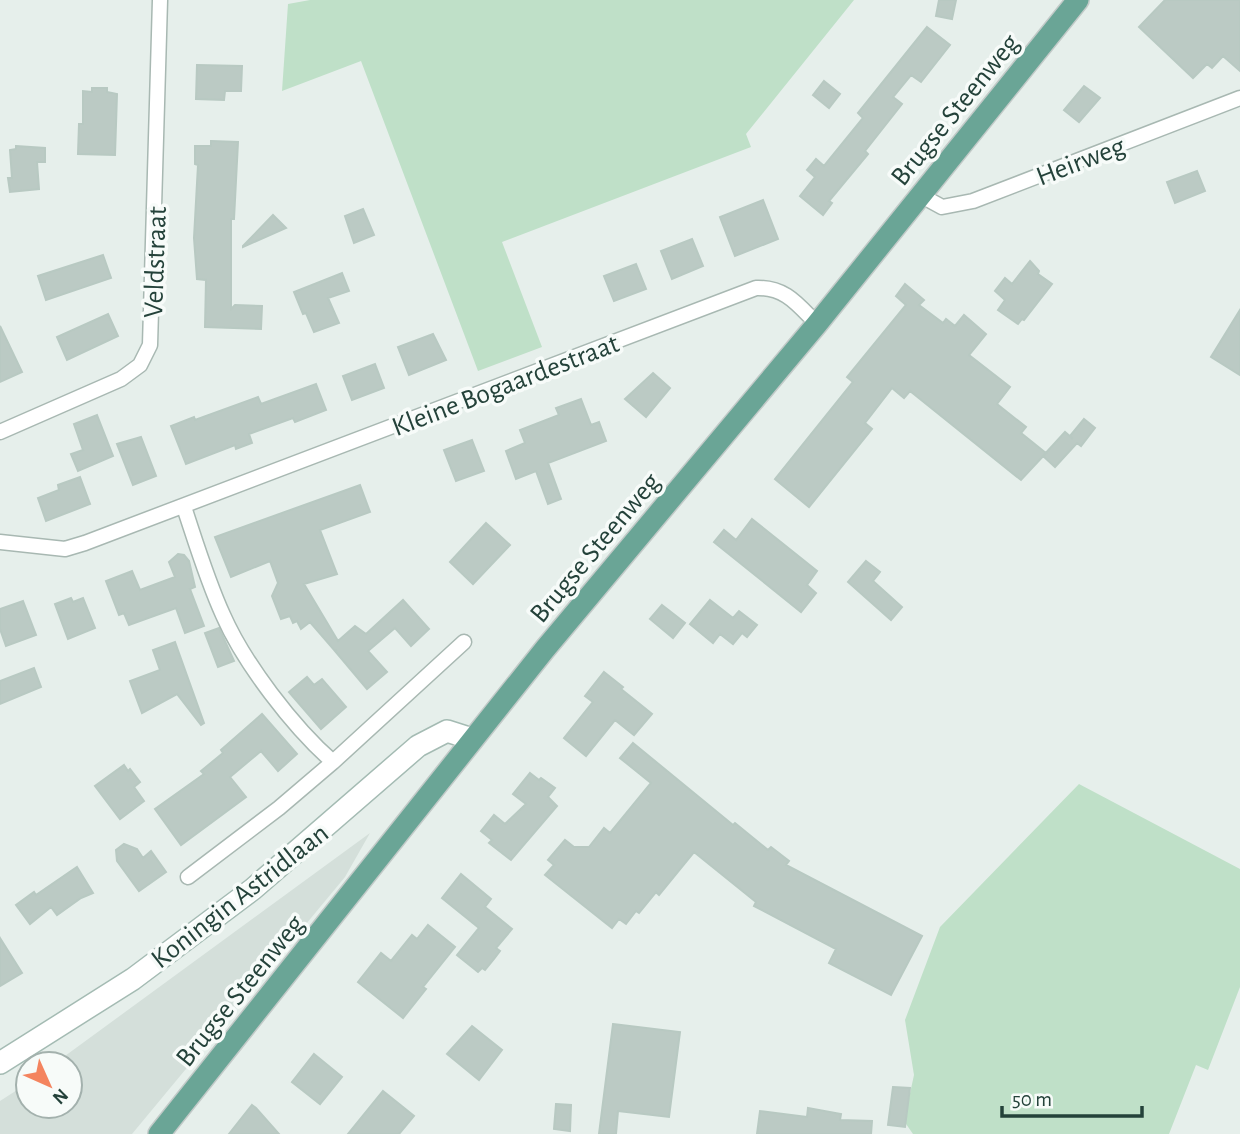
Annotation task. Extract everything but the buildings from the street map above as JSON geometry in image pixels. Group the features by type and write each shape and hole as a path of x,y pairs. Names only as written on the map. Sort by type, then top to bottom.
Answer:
{"main road":[{"name":"Brugse Steenweg","path":"159,1134 366,877 472,739 817,324 1078,0"},
{"name":"Koningin Astridlaan","path":"0,1063 133,979 253,889 418,746 447,731 472,739"}],"street":[{"name":"Veldstraat","path":"0,432 121,379 140,365 150,345 160,0"},
{"name":"Heirweg","path":"920,195 942,207 973,201 1240,98"},
{"name":"Kleine Bogaardestraat","path":"0,542 65,549 184,507 756,288 771,287 785,294 817,324"},
{"path":"184,507 223,616 250,662 288,715 332,762"},
{"path":"188,877 279,808 464,642"}],"shaded area":[{"path":"370,833 345,877 132,1134 0,1134 0,1101 14,1092 14,1120 84,1120 84,1050 73,1050"}],"green space":[{"path":"310,0 854,0 746,134 751,147 502,242 542,347 478,371 361,61 282,91 288,4"},
{"path":"1079,784 1240,869 1240,987 1208,1070 1196,1065 1169,1134 913,1134 904,1121 914,1075 905,1020 940,927"}]}
